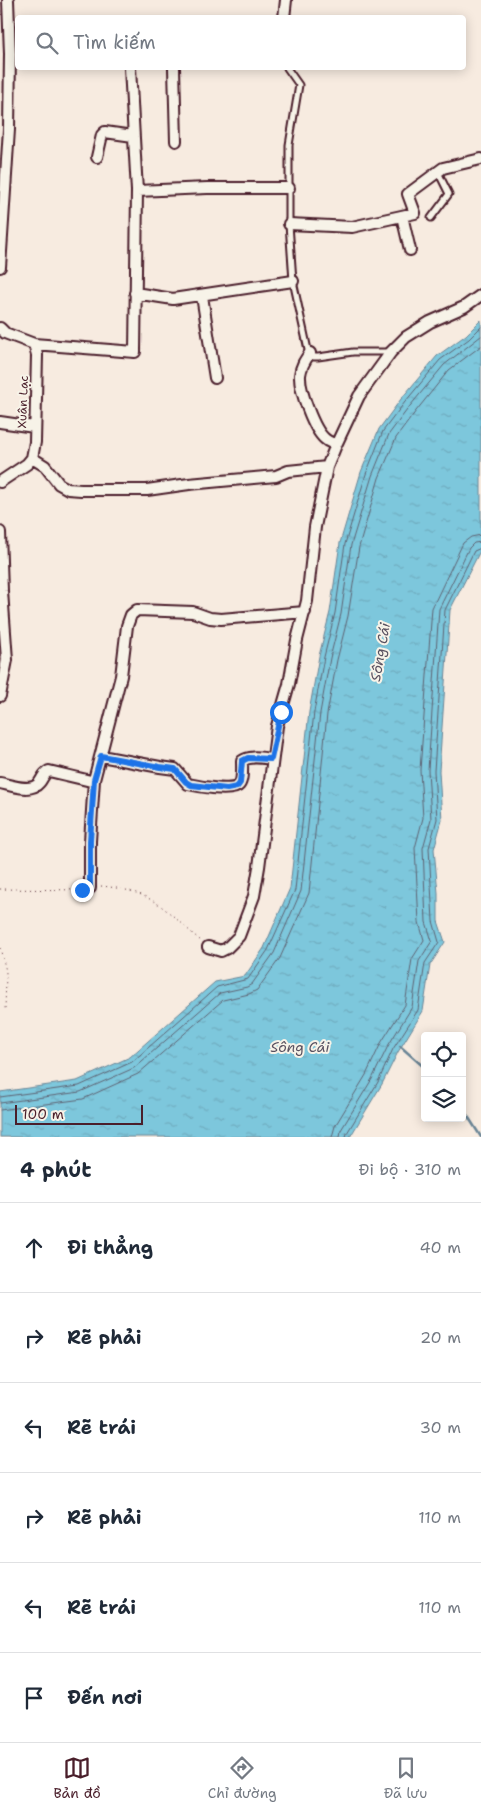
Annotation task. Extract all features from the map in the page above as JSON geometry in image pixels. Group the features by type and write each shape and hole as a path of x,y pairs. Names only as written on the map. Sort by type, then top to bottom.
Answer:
{"street":[{"path":"0,267 5,207 3,185 5,128 14,54 8,0"},
{"path":"284,15 286,0"},
{"path":"0,328 6,333 34,344 135,352 137,191 130,70"},
{"path":"174,70 176,140"},
{"path":"98,158 104,132 133,136"},
{"path":"289,224 352,228 414,213 408,194 448,166 481,159"},
{"path":"137,191 208,188 289,188"},
{"path":"402,216 410,250"},
{"path":"135,293 174,299 293,281"},
{"path":"208,947 221,951 227,948 238,936 249,911 259,867 271,759 277,726 305,612 312,547 327,467 336,445 359,396 391,352 406,337 422,327 464,307 481,295"},
{"path":"202,296 216,378"},
{"name":"Xuân Lạc","path":"32,458 35,442 34,426 37,394 37,355 34,344"},
{"path":"310,354 303,363 300,374 301,389 305,403 324,439 336,445"},
{"path":"0,422 34,426"},
{"path":"0,482 27,464 32,458 45,466 59,484 68,489 88,491 165,489 189,484 276,476 288,471 327,467"},
{"path":"0,532 3,638 7,668 0,696"},
{"path":"90,888 90,841 94,780 121,676 127,626 134,612 140,610 193,612 210,618 221,619 305,612"},
{"path":"101,756 175,769 188,784 227,789 237,787 240,783 242,761 248,758 271,759"},
{"path":"0,783 32,787 39,783 44,774 49,771 91,781 94,780"}],"lane":[{"path":"288,70 299,85 289,145 289,224 293,281 301,326 310,354 318,358 353,352 391,352"},
{"path":"431,218 449,194 438,172"}],"path":[{"path":"0,889 54,890 98,886 122,888 154,900 166,908 208,947"},
{"path":"0,948 6,971 5,1012"}],"water":[{"name":"Sông Cái","path":"481,320 481,549 450,610 439,771 442,820 434,849 438,893 438,921 445,942 430,965 423,1011 398,1052 382,1084 350,1137 0,1137 0,1092 77,1081 130,1057 215,982 245,976 264,948 290,888 309,712 319,656 330,612 340,543 361,472 379,429 401,399 437,356 466,335"}],"waterway":[{"path":"400,1046 421,1064"},
{"path":"466,1113 481,1137"}],"route":[{"path":"82,890 90,888 90,841 94,780 101,756 175,769 191,785 233,788 239,786 240,783 242,761 248,758 271,759 281,712"}]}
